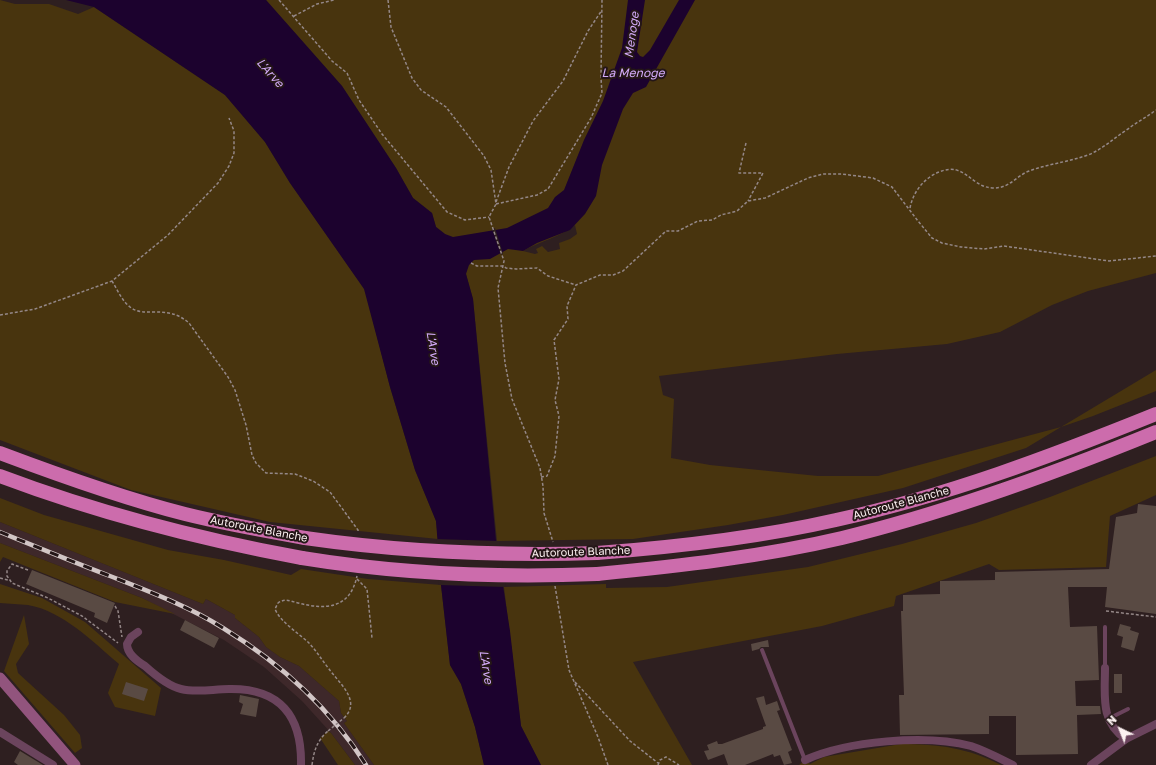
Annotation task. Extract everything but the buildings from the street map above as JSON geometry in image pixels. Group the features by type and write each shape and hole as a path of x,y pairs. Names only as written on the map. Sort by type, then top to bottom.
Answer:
{"highway":[{"name":"Autoroute Blanche","path":"0,453 99,489 149,504 241,527 305,538 442,553 503,555 597,553 660,548 748,537 877,510 1010,470 1156,414"},
{"name":"Autoroute Blanche","path":"0,476 92,508 174,531 238,546 348,566 442,574 520,576 597,574 742,557 847,537 920,517 1000,492 1156,432"}],"main road":[{"path":"0,678 75,765"}],"street":[{"path":"138,632 131,637 127,648 129,653 143,666 179,689 196,691 245,690 265,694 277,701 294,721 300,738 301,765"},
{"path":"1105,668 1108,719 1116,732 1126,739"},
{"path":"1091,765 1126,739 1156,724"},
{"path":"0,732 50,763"},
{"path":"805,760 827,752 856,746 886,742 930,741 970,746 1013,765"}],"lane":[{"path":"1105,627 1105,668"},
{"path":"762,650 805,760"},
{"path":"1108,719 1128,709"}],"path":[{"path":"279,0 332,61 347,73 359,100 382,134 447,212 465,220 489,218"},
{"path":"293,16 317,4 334,0"},
{"path":"388,0 391,27 412,78 421,90 446,107 484,156 491,170 496,204"},
{"path":"496,204 537,195 548,189 591,118 603,86 601,78 602,0"},
{"path":"489,218 496,204 509,167 533,121 563,81 588,31 602,10"},
{"path":"910,209 915,193 923,183 939,172 953,168 960,170 980,184 993,188 1003,187 1016,181 1027,172 1062,163 1103,148 1156,110"},
{"path":"0,315 35,309 112,281 168,235 218,183 229,166 234,153 234,131 230,118"},
{"path":"471,263 477,266 504,265 506,268 516,269 537,268 548,276 576,285 600,275 613,275 623,271 666,231 678,231 698,221 712,220 721,214 737,211 748,201 763,173 739,172 746,143"},
{"path":"748,201 765,198 808,178 823,174 861,175 885,182 892,187 932,238 942,243 961,247 984,249 1004,246 1109,261 1156,256"},
{"path":"489,218 494,228 504,265 498,288 505,363 512,399 532,444 541,477 544,512 553,542 553,549"},
{"path":"112,281 128,306 133,310 172,312 181,316 189,323 228,377 235,390 246,425 252,455 261,469 266,472 295,474 313,481 330,492 358,530"},
{"path":"541,477 547,476 555,456 559,416 555,400 559,379 554,340 568,318 567,306 576,285"},
{"path":"8,580 8,570 12,564 28,570"},
{"path":"0,578 8,580 48,598 82,616 115,642 127,648"},
{"path":"357,579 367,589 372,638"},
{"path":"312,765 316,746 320,738 350,713 352,707 346,690 319,655 295,629 282,620 275,609 278,603 285,600 315,605 333,606 349,597 356,582"},
{"path":"555,584 567,662 608,765"},
{"path":"115,606 118,611 120,634 127,648"},
{"path":"1106,611 1156,617"},
{"path":"574,680 630,741 658,764 666,757 679,765"}],"shaded area":[{"path":"0,0 15,4 49,4 78,14 94,7 225,95 265,142 290,183 365,289 390,387 415,470 436,521 438,539 270,522 131,490 0,440"},
{"path":"266,0 1156,0 1156,273 1088,291 1052,305 1000,332 947,344 837,354 659,376 663,395 674,399 671,458 710,465 818,476 878,476 1061,427 1026,448 903,488 783,515 728,525 633,539 497,541 473,299 466,274 445,234 436,227 432,213 413,198 396,168 342,86","holes":["575,225 577,234 570,239 559,243 560,249 548,252 542,246 536,249 538,253 535,254 523,251 557,236"]},
{"path":"1156,370 1156,391 1061,427"},
{"path":"1156,456 1156,495 1110,516 1106,567 999,570 989,564 896,596 894,606 822,626 633,662 692,765 541,765 521,726 504,587 606,584 606,588 667,587 808,567 902,544 976,523 1050,497"},
{"path":"0,498 44,515 168,550 224,560 291,575 301,569 368,579 441,585 450,665 461,684 475,727 484,765 374,765 344,723 347,721 341,713 339,701 299,666 280,657 266,647 259,637 235,618 235,615 206,599 203,604 0,522"},
{"path":"0,522 203,604 206,599 235,615 235,618 259,637 266,647 280,657 299,666 339,701 341,713 347,721 344,723 374,765 355,765 331,733 302,701 264,667 224,640 142,598 0,543"},
{"path":"0,543 142,598 175,614 115,602 3,557 0,562"},
{"path":"0,584 42,598 85,622 161,688 155,716 115,707 108,693 119,664 77,628 53,614 41,608 28,605 0,603"},
{"path":"24,615 29,644 16,664 18,673 64,715 80,735 82,748 75,753 4,671"},
{"path":"328,731 355,765 338,765 320,738"},
{"path":"901,744 953,748 989,759 1001,765 799,765 805,760 810,764 824,757"}],"water":[{"path":"66,0 266,0 342,86 396,168 413,198 432,213 436,227 445,234 453,237 507,228 548,208 555,197 564,190 584,140 603,101 622,48 628,0 645,0 637,52 643,57 650,50 679,0 695,0 646,87 633,93 623,109 602,165 596,196 585,214 570,230 537,243 523,251 508,249 490,259 474,260 469,265 466,274 473,299 496,541 510,631 521,726 541,765 484,765 475,727 461,684 450,665 441,585 436,521 415,470 390,387 364,289 290,183 265,142 225,95 94,7"}],"pier":[{"path":"495,228 503,254 501,255 492,229"},
{"path":"436,539 499,541 506,587 439,585"}],"railway":[{"path":"0,532 168,599 223,628 264,656 302,688 336,724 366,765"}],"water label":[{"name":"Menoge","path":"632,35"},
{"name":"L'Arve","path":"270,73"},
{"name":"La Menoge","path":"633,73"},
{"name":"L'Arve","path":"433,348"},
{"name":"L'Arve","path":"486,667"}]}
